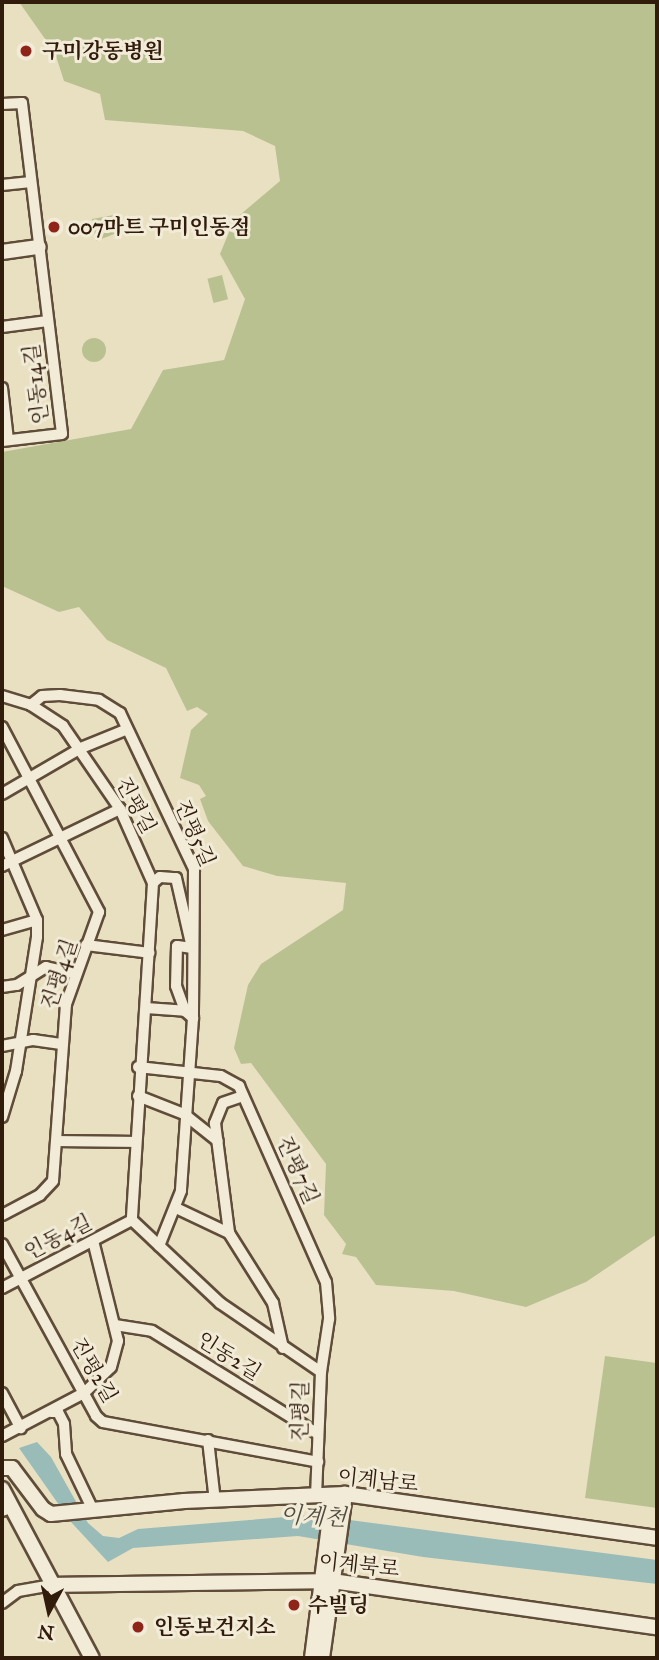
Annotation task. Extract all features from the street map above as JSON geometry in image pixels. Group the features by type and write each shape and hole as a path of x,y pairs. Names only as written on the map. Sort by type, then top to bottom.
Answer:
{"street":[{"path":"2,104 22,103 48,321"},
{"path":"2,185 31,182"},
{"path":"2,252 39,247"},
{"name":"인동14길","path":"2,327 48,321 62,434 5,441 2,388"},
{"name":"진평5길","path":"31,705 42,696 60,695 99,700 120,713 125,730 194,869 189,1073"},
{"name":"진평길","path":"2,696 31,705 63,726 81,748 120,809 153,883 146,1008 138,1067 132,1220 220,1303 321,1372 316,1495"},
{"name":"진평4길","path":"2,727 99,912 96,928 86,945 66,1004 59,1141 53,1181 40,1195 2,1215"},
{"path":"2,794 81,748 125,730"},
{"path":"2,866 59,836 120,809"},
{"path":"2,838 37,920 31,975 2,1117"},
{"path":"153,883 160,877 176,878 192,948"},
{"path":"2,930 37,920"},
{"path":"86,945 150,953"},
{"path":"2,987 17,985 46,967 76,974"},
{"path":"146,1008 189,1014"},
{"path":"2,1046 18,1046 33,1040 63,1044"},
{"name":"진평7길","path":"138,1067 229,1078 243,1096 326,1282 329,1319 321,1372"},
{"path":"159,1246 176,1208 182,1184 184,1114 189,1073"},
{"path":"138,1096 184,1114 218,1141"},
{"path":"243,1096 219,1109 215,1124 229,1233 273,1303 284,1348"},
{"path":"59,1141 136,1142"},
{"path":"176,1208 229,1233"},
{"name":"인동4길","path":"2,1288 132,1220"},
{"path":"2,1436 21,1429 84,1393 111,1367 118,1341 93,1241"},
{"name":"진평2길","path":"2,1244 84,1393 103,1422 318,1462"},
{"name":"인동2길","path":"115,1325 152,1331 318,1434"},
{"path":"2,1393 21,1429"},
{"path":"51,1412 58,1412 64,1424 66,1454 93,1510"},
{"path":"208,1440 215,1501"},
{"name":"이계남로","path":"2,1468 12,1468 43,1510 51,1514 339,1494 657,1538"},
{"path":"2,1489 84,1658"},
{"path":"312,1658 327,1581 339,1494"},
{"path":"3,1509 92,1658"},
{"path":"322,1658 327,1581"},
{"name":"이계북로","path":"49,1585 327,1581 657,1627"},
{"path":"2,1603 18,1591 49,1585"}],"green space":[{"path":"19,2 657,2 657,1234 586,1282 526,1307 454,1291 376,1285 356,1257 342,1254 346,1244 324,1215 326,1164 251,1063 241,1064 234,1048 248,985 261,964 343,910 346,883 277,876 243,866 208,821 200,799 206,796 199,785 180,778 191,730 208,714 197,707 187,711 166,668 107,640 79,607 59,612 2,586 2,452 131,429 163,370 224,360 245,299 220,254 234,220 280,181 275,146 243,131 105,120 100,94 64,81 55,53"},
{"path":"114,215 117,233 96,241 92,219"},
{"path":"222,275 228,299 213,303 207,279"},
{"path":"94,338 105,345 106,350 99,361 94,362 83,355 82,350 89,339"},
{"path":"605,1356 657,1363 657,1508 585,1498"}],"water":[{"name":"이계천","path":"37,1442 51,1457 88,1523 103,1536 119,1538 138,1529 311,1515 657,1560 657,1584 423,1557 298,1536 133,1548 108,1562 71,1522 19,1448"}],"place":[{"name":"구미강동병원","path":"26,51"},
{"name":"007마트 구미인동점","path":"54,227"},
{"name":"수빌딩","path":"294,1605"},
{"name":"인동보건지소","path":"138,1627"}]}
